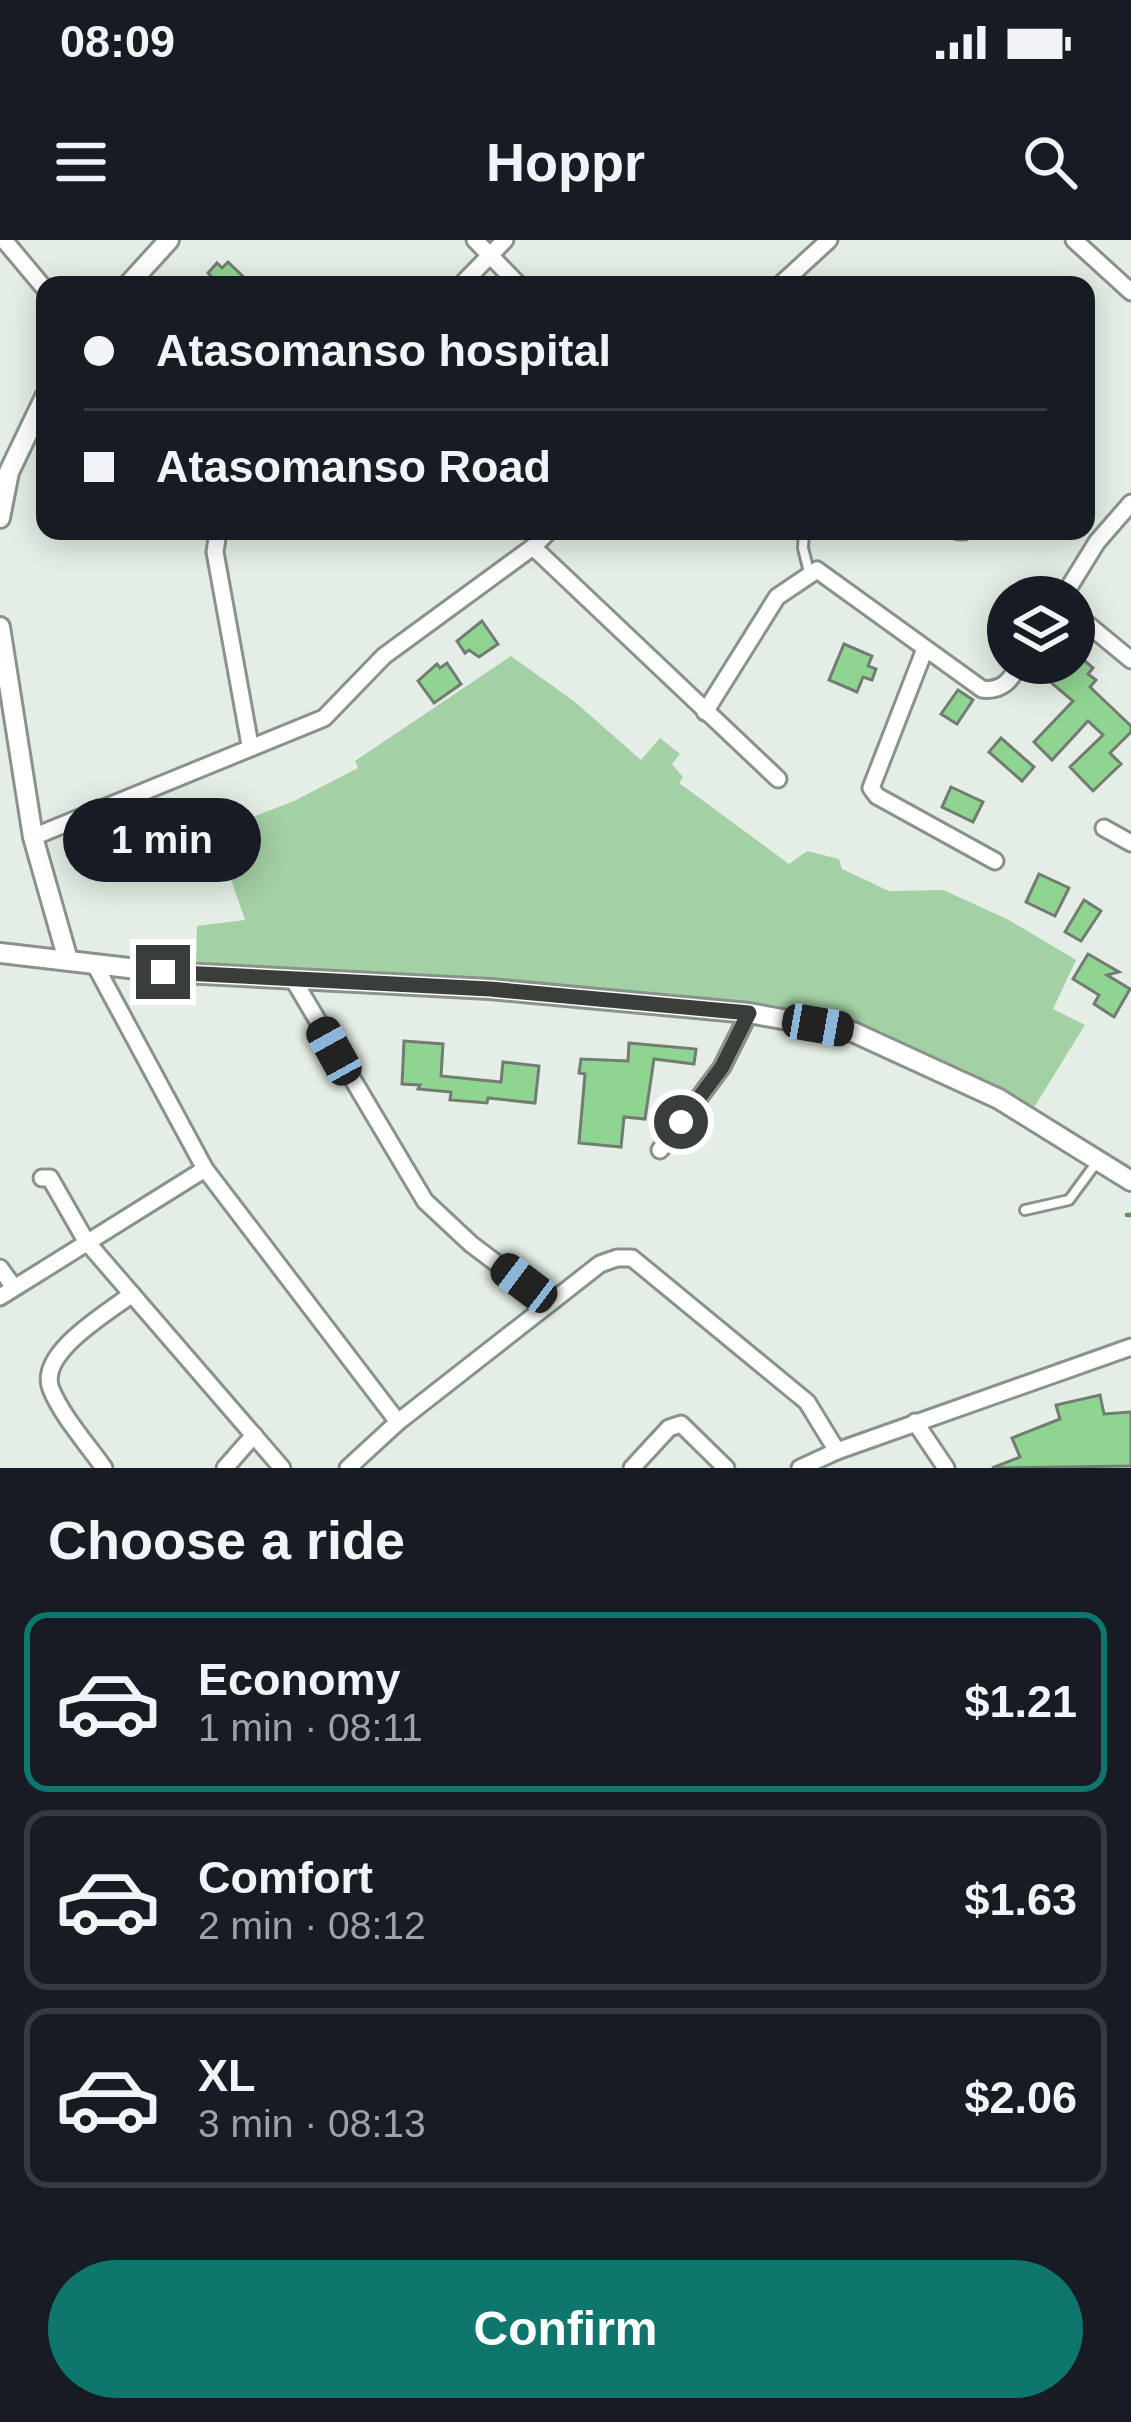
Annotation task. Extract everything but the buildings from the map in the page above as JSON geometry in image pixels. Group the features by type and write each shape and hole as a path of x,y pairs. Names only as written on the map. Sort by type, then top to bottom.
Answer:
{"street":[{"path":"4,240 36,278"},
{"path":"475,240 510,276"},
{"path":"470,276 505,240"},
{"path":"790,276 830,240"},
{"path":"1074,240 1131,292"},
{"path":"136,276 164,242"},
{"path":"0,518 9,472 36,431"},
{"path":"1083,576 1097,542 1131,503"},
{"path":"216,540 214,552 250,745"},
{"path":"33,837 324,718 384,656 540,540"},
{"path":"533,547 778,779"},
{"path":"705,712 777,597 809,572 826,573 982,689 994,691 1006,684"},
{"path":"1095,624 1131,660"},
{"path":"0,627 6,725 68,960"},
{"path":"925,649 872,788 877,796 995,861"},
{"path":"1104,828 1131,843"},
{"path":"0,952 95,965 490,989 749,1013 853,1032 999,1100 1131,1181"},
{"path":"95,965 205,1169 398,1422"},
{"path":"293,979 425,1202 549,1303"},
{"path":"660,1150 722,1067 749,1013"},
{"path":"0,1268 7,1292 205,1169"},
{"path":"42,1178 50,1178 86,1240 282,1468"},
{"path":"348,1468 398,1422 549,1303 600,1264 617,1258 632,1258 807,1402 837,1450"},
{"path":"104,1468 52,1391 50,1369 64,1347 132,1294"},
{"path":"800,1468 837,1450 1131,1347"},
{"path":"915,1422 946,1468"},
{"path":"632,1468 669,1428 681,1424 726,1468"},
{"path":"225,1468 254,1435"}],"lane":[{"path":"803,540 809,572"},
{"path":"1025,1210 1069,1199 1098,1161"}],"green space":[{"path":"511,656 575,702 641,760 660,738 680,754 672,764 683,777 679,783 789,864 807,851 839,859 842,869 889,891 943,890 1007,919 1076,960 1053,1009 1085,1025 1030,1114 943,1063 850,1026 196,969 197,926 245,920 219,845 232,836 229,826 294,801 358,768 355,761"}],"route":[{"path":"163,972 490,989 749,1013 722,1067 681,1122"}]}
